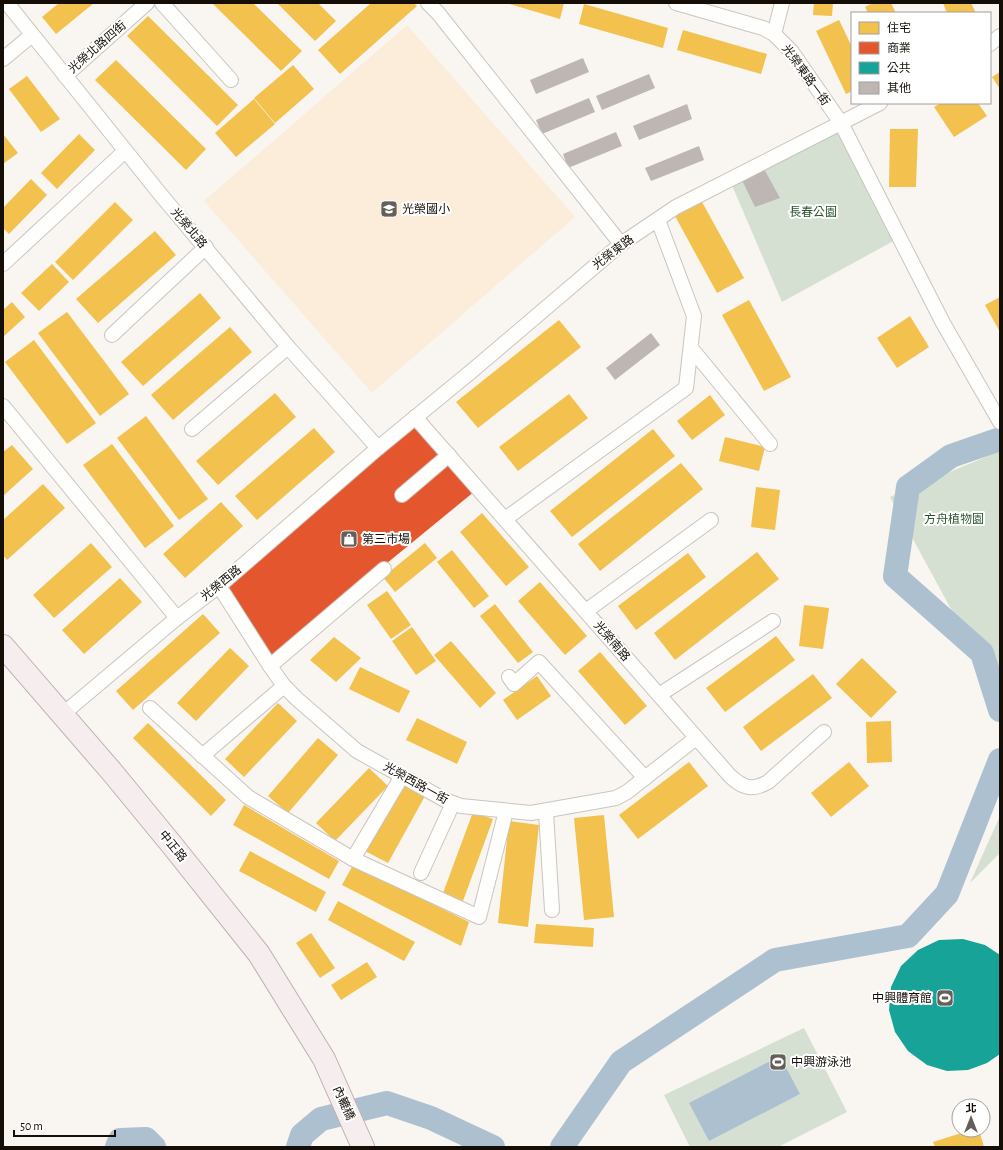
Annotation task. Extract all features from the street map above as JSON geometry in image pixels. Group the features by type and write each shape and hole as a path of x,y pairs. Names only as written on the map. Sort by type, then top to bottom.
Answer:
{"main road":[{"name":"中正路","path":"3,646 63,714 172,845 259,954 324,1059"},
{"name":"內轆橋","path":"324,1059 364,1147"}],"street":[{"name":"光榮北路","path":"7,3 125,151 288,347 378,448"},
{"name":"光榮北路四街","path":"65,76 147,3"},
{"path":"162,3 231,80"},
{"path":"428,3 438,13 621,244"},
{"name":"光榮東路一街","path":"676,3 763,28 774,34 792,52 841,123 943,323 1000,422"},
{"path":"774,34 782,3"},
{"path":"3,59 32,35"},
{"path":"991,43 1000,36"},
{"name":"光榮東路","path":"378,448 473,370 621,244 676,207 878,104"},
{"path":"3,264 125,151"},
{"path":"505,519 686,388 694,316 658,220"},
{"path":"112,335 206,247"},
{"path":"192,429 288,347"},
{"path":"690,348 770,444"},
{"path":"3,406 177,618"},
{"name":"光榮南路","path":"416,417 696,738 739,784 749,788 760,787 768,782 824,732"},
{"name":"光榮西路","path":"63,714 177,618 219,586 378,448"},
{"path":"402,495 449,455"},
{"path":"586,611 711,520"},
{"path":"270,666 384,569"},
{"name":"光榮西路一街","path":"219,586 284,686 357,751 445,800 461,806 531,813 546,812 616,798 627,792 696,738"},
{"path":"659,695 773,621"},
{"path":"509,677 514,684 539,662 645,778"},
{"path":"202,756 284,686"},
{"path":"150,708 248,797 353,859 479,917 506,811"},
{"path":"353,859 402,776"},
{"path":"421,873 453,803"},
{"path":"546,812 552,910"}],"shaded area":[{"name":"光榮國小","path":"407,25 575,217 372,393 204,201"}],"green space":[{"name":"長春公園","path":"842,126 899,238 782,302 731,183"},
{"name":"方舟植物園","path":"1000,451 1000,699 890,497"},
{"path":"1000,816 1000,853 970,883"},
{"name":"中興游泳池","path":"804,1028 847,1112 778,1147 690,1147 664,1095"}],"water":[{"path":"780,1056 800,1094 709,1141 689,1103"}],"building: 住宅":[{"path":"59,3 94,3 56,34 42,17"},
{"path":"212,3 253,3 302,51 281,71"},
{"path":"277,3 318,3 336,21 315,41"},
{"path":"371,3 414,3 417,6 340,74 318,50"},
{"path":"506,3 564,3 560,19"},
{"path":"814,3 833,3 832,16 813,15"},
{"path":"873,3 891,3 896,12 868,12 865,7"},
{"path":"943,3 971,3 976,12 947,12"},
{"path":"584,4 668,28 663,48 579,24"},
{"path":"148,16 238,105 217,126 127,36"},
{"path":"839,20 851,45 851,92 846,94 816,31"},
{"path":"683,30 767,54 761,74 677,50"},
{"path":"116,60 206,149 186,170 95,80"},
{"path":"293,65 314,89 275,123 254,98"},
{"path":"1000,72 1000,89 992,77"},
{"path":"27,76 60,119 41,132 9,89"},
{"path":"254,99 275,124 236,157 215,133"},
{"path":"939,104 979,104 987,116 954,137 934,107"},
{"path":"890,129 918,129 916,187 889,187"},
{"path":"3,134 18,153 3,164"},
{"path":"79,134 95,150 57,189 41,173"},
{"path":"31,179 47,195 9,234 3,228 3,208"},
{"path":"115,202 133,220 73,280 55,262"},
{"path":"702,202 744,278 717,293 675,216"},
{"path":"155,231 176,255 98,323 76,299"},
{"path":"52,264 69,282 39,311 21,293"},
{"path":"200,293 221,318 143,386 121,362"},
{"path":"1000,297 1000,332 985,305"},
{"path":"749,300 791,377 764,391 722,315"},
{"path":"12,302 25,317 3,337 3,310"},
{"path":"67,312 129,394 100,416 38,333"},
{"path":"910,316 929,347 897,368 877,338"},
{"path":"559,320 581,347 478,428 456,402"},
{"path":"230,327 252,352 173,420 151,395"},
{"path":"34,340 96,423 67,444 5,362"},
{"path":"275,393 296,417 218,485 196,461"},
{"path":"569,394 588,418 518,471 499,447"},
{"path":"710,395 725,415 692,440 677,421"},
{"path":"146,416 208,499 179,520 117,438"},
{"path":"314,428 335,452 257,520 235,496"},
{"path":"653,429 675,456 572,537 550,511"},
{"path":"725,437 765,447 759,471 719,461"},
{"path":"112,444 174,526 145,548 83,465"},
{"path":"12,445 33,469 3,496 3,452"},
{"path":"681,463 703,489 600,571 578,544"},
{"path":"43,484 65,508 7,560 3,555 3,520"},
{"path":"756,487 780,490 775,530 751,527"},
{"path":"221,502 243,526 185,578 163,554"},
{"path":"482,513 529,567 506,586 460,532"},
{"path":"91,543 112,567 54,618 33,595"},
{"path":"425,543 437,558 395,592 383,577"},
{"path":"452,550 489,596 474,608 437,562"},
{"path":"757,552 779,579 675,660 654,633"},
{"path":"688,553 706,577 636,630 618,606"},
{"path":"120,578 142,602 84,654 62,630"},
{"path":"540,582 587,636 565,655 518,601"},
{"path":"387,591 411,625 391,639 367,605"},
{"path":"495,604 533,652 518,663 480,616"},
{"path":"804,605 829,608 823,649 799,646"},
{"path":"203,614 220,633 133,710 116,691"},
{"path":"412,627 436,661 416,675 392,641"},
{"path":"776,636 795,660 725,712 706,688"},
{"path":"334,637 361,658 336,682 310,660"},
{"path":"451,641 496,693 480,708 434,655"},
{"path":"230,648 249,666 196,721 177,703"},
{"path":"600,652 647,706 625,725 578,671"},
{"path":"862,658 897,692 871,718 836,684"},
{"path":"360,667 410,691 399,713 349,689"},
{"path":"813,674 832,698 761,751 743,727"},
{"path":"537,676 551,696 517,720 503,700"},
{"path":"278,703 297,721 244,777 225,759"},
{"path":"417,718 467,742 457,764 406,740"},
{"path":"891,721 892,762 867,763 866,722"},
{"path":"148,723 226,800 211,816 133,738"},
{"path":"318,738 338,755 288,813 268,796"},
{"path":"689,762 708,786 638,839 619,815"},
{"path":"849,762 869,786 831,817 811,793"},
{"path":"369,768 388,786 335,841 316,823"},
{"path":"402,784 425,796 388,863 365,851"},
{"path":"244,805 339,861 329,879 233,825"},
{"path":"473,812 493,819 463,901 443,893"},
{"path":"604,815 614,917 584,920 574,818"},
{"path":"509,821 539,825 528,927 498,923"},
{"path":"250,851 326,892 316,912 239,871"},
{"path":"353,865 469,922 461,946 342,885"},
{"path":"338,901 415,942 404,961 328,920"},
{"path":"536,924 594,928 593,947 534,943"},
{"path":"311,933 335,968 320,978 296,943"},
{"path":"367,962 377,977 341,1000 331,985"},
{"path":"951,1136 951,1138 981,1138 984,1147 935,1147 933,1142"}],"building: 商業":[{"name":"第三市場","path":"414,423 475,491 270,659 226,586"}],"building: 公共":[{"name":"中興體育館","path":"963,939 985,945 1000,955 1000,1054 987,1063 968,1070 947,1071 927,1065 908,1051 895,1032 889,1010 891,987 901,966 918,950 939,940"}],"building: 其他":[{"path":"583,58 589,72 536,94 530,80"},
{"path":"649,74 655,88 602,110 596,96"},
{"path":"589,98 595,112 542,134 536,120"},
{"path":"687,104 692,119 639,140 633,126"},
{"path":"616,132 622,146 568,168 563,154"},
{"path":"699,146 704,160 651,181 645,168"},
{"path":"763,167 780,198 755,207 741,178"},
{"path":"651,333 660,345 615,380 606,368"}],"waterway":[{"path":"1000,439 951,456 908,487 895,576 982,653 1000,710"},
{"path":"562,1147 621,1062 775,960 908,936 947,894 1000,760"},
{"path":"298,1147 302,1135 321,1119 387,1103 431,1118 493,1147"},
{"path":"117,1147 120,1140 146,1139 154,1147"}],"place":[{"name":"光榮國小","path":"389,209"},
{"name":"第三市場","path":"349,539"},
{"name":"中興體育館","path":"945,998"},
{"name":"中興游泳池","path":"778,1062"}]}
